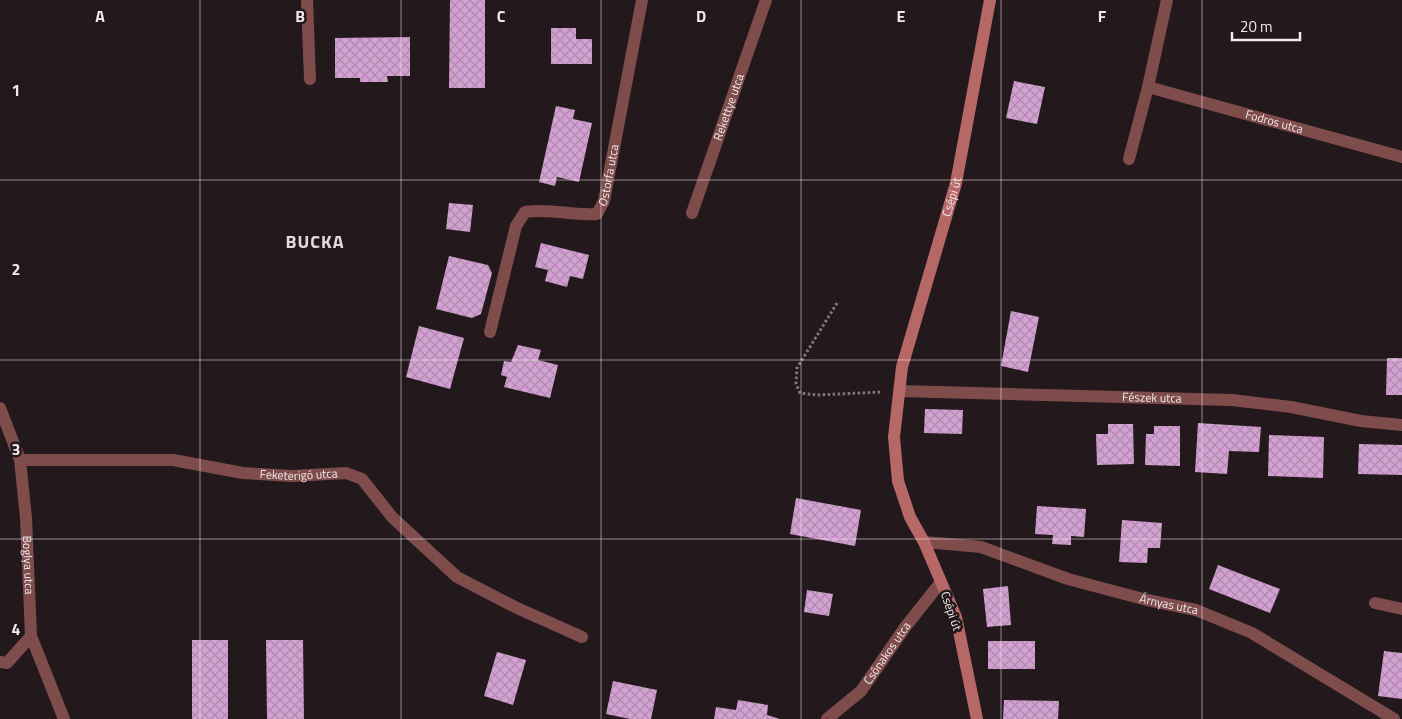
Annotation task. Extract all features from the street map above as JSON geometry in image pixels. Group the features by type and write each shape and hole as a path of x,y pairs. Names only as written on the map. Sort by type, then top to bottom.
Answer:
{"street":[{"path":"307,0 310,79"},
{"name":"Ostorfa utca","path":"490,332 516,226 525,212 543,209 581,215 596,214 604,201 642,0"},
{"name":"Rekettye utca","path":"692,213 766,0"},
{"name":"Csépi út","path":"977,719 956,617 924,542 910,517 898,481 894,437 902,367 956,183 990,0"},
{"path":"1129,159 1148,87 1167,0"},
{"name":"Fodros utca","path":"1148,87 1402,156"},
{"name":"Fészek utca","path":"900,391 1232,400 1291,407 1361,421 1402,424"},
{"name":"Boglya utca","path":"0,408 20,460 26,518 31,636 64,719"},
{"name":"Feketerigó utca","path":"20,460 173,460 253,474 292,476 346,472 362,479 392,517 457,577 517,608 582,637"},
{"name":"Árnyas utca","path":"924,542 981,547 1068,578 1147,600 1196,610 1252,633 1394,719"},
{"name":"Csónakos utca","path":"827,719 861,691 906,626 941,582"},
{"path":"1375,603 1402,608"},
{"path":"0,662 7,663 31,636"}],"path":[{"path":"837,303 797,368 796,384 800,393 817,395 900,391"}],"building":[{"path":"450,0 485,0 485,88 449,88"},
{"path":"551,28 576,28 576,39 592,39 592,64 551,64"},
{"path":"410,37 410,76 387,76 388,82 360,82 360,78 335,78 335,38"},
{"path":"1014,81 1045,87 1037,124 1006,118"},
{"path":"556,106 575,110 573,119 592,123 579,182 557,177 555,186 539,182"},
{"path":"449,203 473,205 470,232 446,229"},
{"path":"541,243 589,255 583,279 570,276 567,287 545,281 548,270 535,267"},
{"path":"449,256 488,265 492,273 481,314 472,318 436,309"},
{"path":"1011,311 1039,317 1028,372 1001,366"},
{"path":"419,326 464,338 450,389 406,377"},
{"path":"518,345 541,350 538,360 558,365 550,398 504,387 507,377 501,375 504,361 511,362"},
{"path":"1387,358 1402,358 1402,395 1386,395"},
{"path":"925,409 963,410 962,434 924,433"},
{"path":"1198,423 1261,427 1259,452 1229,451 1227,474 1195,472"},
{"path":"1108,424 1133,424 1134,464 1097,465 1096,434 1108,434"},
{"path":"1154,426 1180,426 1180,466 1145,465 1146,434 1154,434"},
{"path":"1269,435 1324,437 1323,478 1268,476"},
{"path":"1359,444 1402,445 1402,475 1358,474"},
{"path":"796,498 861,510 855,546 790,534"},
{"path":"1037,506 1086,509 1084,537 1071,536 1071,545 1052,544 1053,535 1035,534"},
{"path":"1122,520 1162,523 1160,548 1148,548 1147,563 1119,562"},
{"path":"1218,565 1280,589 1270,613 1209,589"},
{"path":"1008,586 1011,625 987,627 983,589"},
{"path":"807,590 833,594 829,616 804,612"},
{"path":"192,640 228,640 228,719 192,719"},
{"path":"266,640 303,640 304,719 267,719"},
{"path":"988,641 1035,641 1035,669 988,669"},
{"path":"1384,651 1402,653 1402,699 1378,696"},
{"path":"497,652 526,660 513,705 484,696"},
{"path":"613,681 657,690 651,719 630,719 606,714"},
{"path":"738,700 768,705 767,715 780,719 714,719 716,707 736,710"},
{"path":"1004,700 1059,701 1058,719 1003,719"}],"district":[{"name":"BUCKA","path":"315,242"}]}
